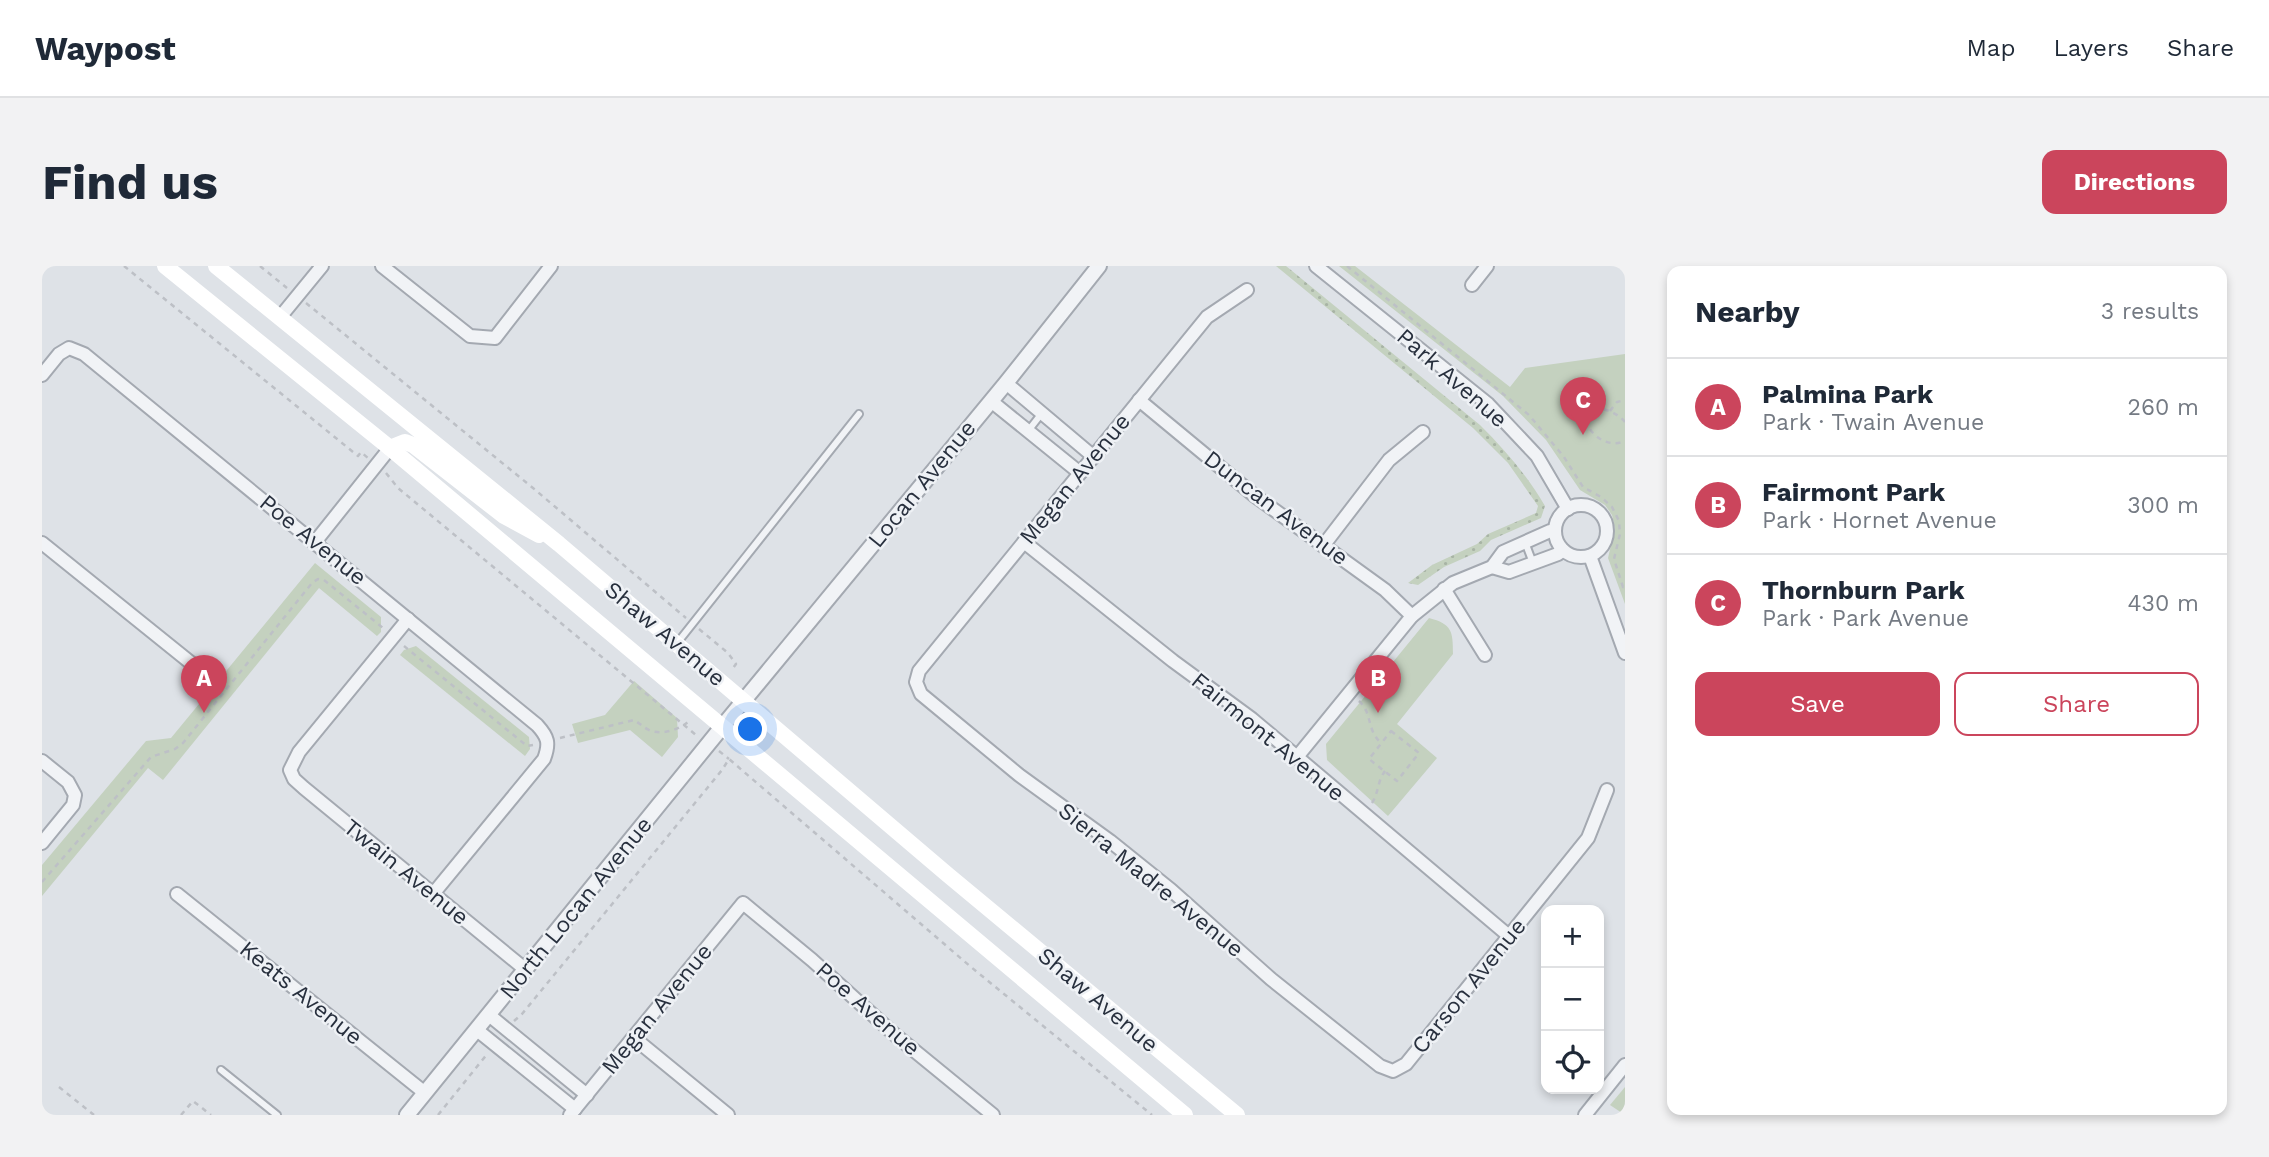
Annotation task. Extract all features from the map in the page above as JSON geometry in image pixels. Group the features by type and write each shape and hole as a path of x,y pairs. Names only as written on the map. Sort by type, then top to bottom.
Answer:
{"main road":[{"name":"Shaw Avenue","path":"165,266 390,448 1185,1115"},
{"name":"Shaw Avenue","path":"216,266 559,544 958,883 1237,1115"},
{"path":"390,448 405,442 412,445 504,516 559,544"}],"street":[{"path":"281,316 321,266"},
{"path":"382,266 470,337 495,338 551,266"},
{"name":"Locan Avenue","path":"744,701 1099,266"},
{"name":"Park Avenue","path":"1316,266 1488,404 1537,456 1568,509"},
{"path":"1472,285 1487,266"},
{"name":"Megan Avenue","path":"916,682 919,671 1207,317 1247,290"},
{"name":"Poe Avenue","path":"42,375 59,354 69,348 84,354 537,725 548,741 544,759 433,894"},
{"path":"1006,383 1094,457"},
{"name":"Duncan Avenue","path":"1139,400 1255,496 1385,590 1412,615"},
{"path":"991,401 1080,473"},
{"path":"1323,546 1389,460 1423,432"},
{"path":"315,542 390,448"},
{"path":"1576,506 1593,508 1604,520 1606,537 1597,552 1590,556 1575,557 1563,550 1555,532 1556,523 1568,509 1576,506"},
{"path":"1297,757 1412,615 1453,583 1492,566 1503,552 1550,531 1555,532"},
{"name":"Fairmont Avenue","path":"1024,542 1173,661 1252,719 1509,936"},
{"path":"42,543 191,663"},
{"path":"1492,566 1509,572 1563,550"},
{"path":"1590,556 1625,653"},
{"path":"1444,589 1485,654"},
{"name":"Twain Avenue","path":"408,619 299,752 290,770 294,779 304,788 526,970"},
{"name":"Sierra Madre Avenue","path":"916,682 921,694 1019,775 1110,841 1171,890 1271,979 1380,1066 1393,1071"},
{"name":"North Locan Avenue","path":"407,1115 744,701"},
{"path":"42,761 68,782 75,794 73,805 42,843"},
{"name":"Carson Avenue","path":"1393,1071 1406,1064 1588,838 1607,790"},
{"name":"Keats Avenue","path":"177,894 425,1093"},
{"name":"Megan Avenue","path":"572,1112 743,903"},
{"name":"Poe Avenue","path":"743,903 812,960 894,1034 993,1115"},
{"path":"489,1016 587,1095"},
{"path":"477,1030 572,1112"},
{"path":"634,1038 728,1115"},
{"path":"1585,1115 1625,1065"}],"lane":[{"path":"1028,431 1042,413"},
{"path":"677,644 859,414"},
{"path":"1525,542 1533,564"},
{"path":"221,1070 277,1115"}],"path":[{"path":"124,266 358,456 361,452 390,476 398,488 684,727 700,708"},
{"path":"260,266 533,488 728,653 736,664 722,681"},
{"path":"1610,411 1616,402 1625,400"},
{"path":"1625,422 1610,411 1595,409 1585,416 1590,432 1605,442 1613,444 1625,441"},
{"path":"1623,587 1625,592"},
{"path":"1349,693 1363,704 1373,736 1381,743"},
{"path":"1391,731 1419,753 1397,781 1368,759 1381,743 1391,731"},
{"path":"514,1021 729,759 971,967 1152,1115"},
{"path":"1364,816 1378,795 1378,780 1385,771"},
{"path":"438,1115 486,1055"},
{"path":"59,1087 94,1115"},
{"path":"181,1115 193,1101 211,1115"}],"green space":[{"path":"1276,266 1286,266 1480,425 1515,463 1538,495 1545,506 1541,518 1491,540 1480,551 1444,567 1418,585 1408,583 1432,565 1477,544 1488,534 1536,513 1538,506 1508,463 1473,428"},
{"path":"1339,266 1355,266 1510,387 1525,368 1625,354 1625,604 1608,558 1615,528 1612,515 1605,505 1580,490 1546,440 1503,396"},
{"path":"315,563 381,617 381,632 377,636 319,588 163,780 148,768 42,896 42,865 146,741 171,738"},
{"path":"1429,618 1442,623 1450,630 1453,654 1397,724 1437,758 1388,816 1327,760 1326,744"},
{"path":"416,646 529,737 530,749 525,756 400,655 404,650"},
{"path":"634,681 677,718 678,737 662,757 630,730 578,743 572,724 605,715"},
{"path":"1625,1087 1625,1115 1610,1105"}],"place":[{"name":"Thornburn Park","path":"1583,435"},
{"name":"Palmina Park","path":"204,713"},
{"name":"Fairmont Park","path":"1378,713"}]}
